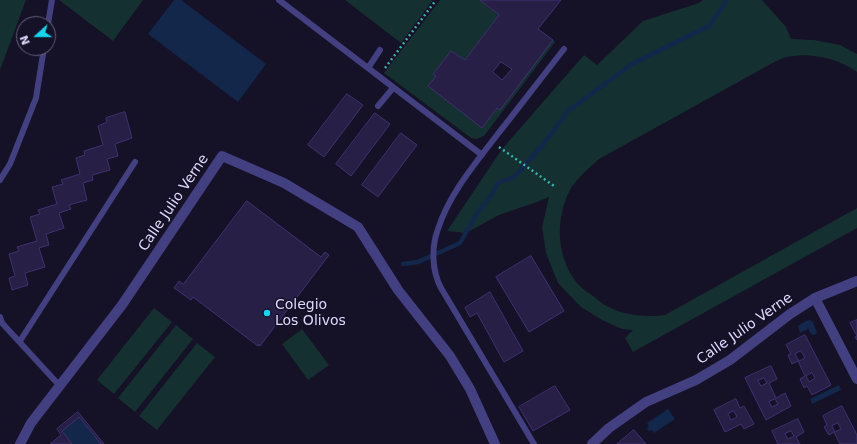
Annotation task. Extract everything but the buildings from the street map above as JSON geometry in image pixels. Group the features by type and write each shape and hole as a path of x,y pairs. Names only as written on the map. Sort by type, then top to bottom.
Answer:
{"street":[{"name":"Calle Julio Verne","path":"20,444 31,423 122,305 222,156 284,183 358,227 398,290 450,356 470,390 495,444"},
{"name":"Calle Julio Verne","path":"592,444 608,428 646,402 696,380 730,360 790,314 815,298 857,281"},
{"path":"815,298 857,379"}],"lane":[{"path":"49,16 52,0"},
{"path":"279,0 482,155"},
{"path":"534,444 437,281 434,264 434,250 437,230 451,200 482,155 564,49"},
{"path":"368,68 380,50"},
{"path":"0,180 10,164 36,98 43,56"},
{"path":"378,106 393,88"},
{"path":"20,341 135,162"},
{"path":"0,317 2,323 59,385"}],"path":[{"path":"379,77 436,0"},
{"path":"492,142 554,186"}],"green space":[{"path":"0,0 26,0 20,16 16,16 16,27 0,70"},
{"path":"59,0 143,0 113,41"},
{"path":"345,0 433,0 401,43"},
{"path":"440,0 480,0 499,15 465,60 451,51 433,74 436,76 428,86 482,127 553,40 555,42 484,136 477,139 471,138 384,73"},
{"path":"703,0 762,0 786,27 791,39 814,40 840,45 857,54 857,72 841,63 822,57 802,55 783,58 599,159 576,181 565,201 562,213 560,237 562,249 565,261 577,283 604,304 617,311 637,315 665,315 857,208 857,228 633,352 625,338 633,330 622,329 602,320 581,307 558,283 546,253 542,227 549,197 499,215 466,233 447,231 502,149 584,55 597,65 643,21 699,3"},
{"path":"154,308 172,322 114,394 97,380"},
{"path":"176,325 193,339 135,412 118,398"},
{"path":"302,329 329,365 308,380 282,344"},
{"path":"197,343 215,357 157,430 139,416"}],"water":[{"path":"174,0 181,0 266,64 238,102 148,34"},
{"path":"810,320 813,322 817,333 814,335 811,334 808,329 800,333 798,326"},
{"path":"839,385 841,390 812,404 810,399"},
{"path":"668,409 675,419 654,433 652,430 649,431 647,429 649,426 647,423"},
{"path":"79,417 101,444 72,444 62,431"}],"waterway":[{"path":"403,264 418,262 460,243 476,215 492,194 498,183 514,177 545,142 568,111 632,64 709,26 726,0"}],"place":[{"name":"Colegio Los Olivos","path":"267,313"}]}
